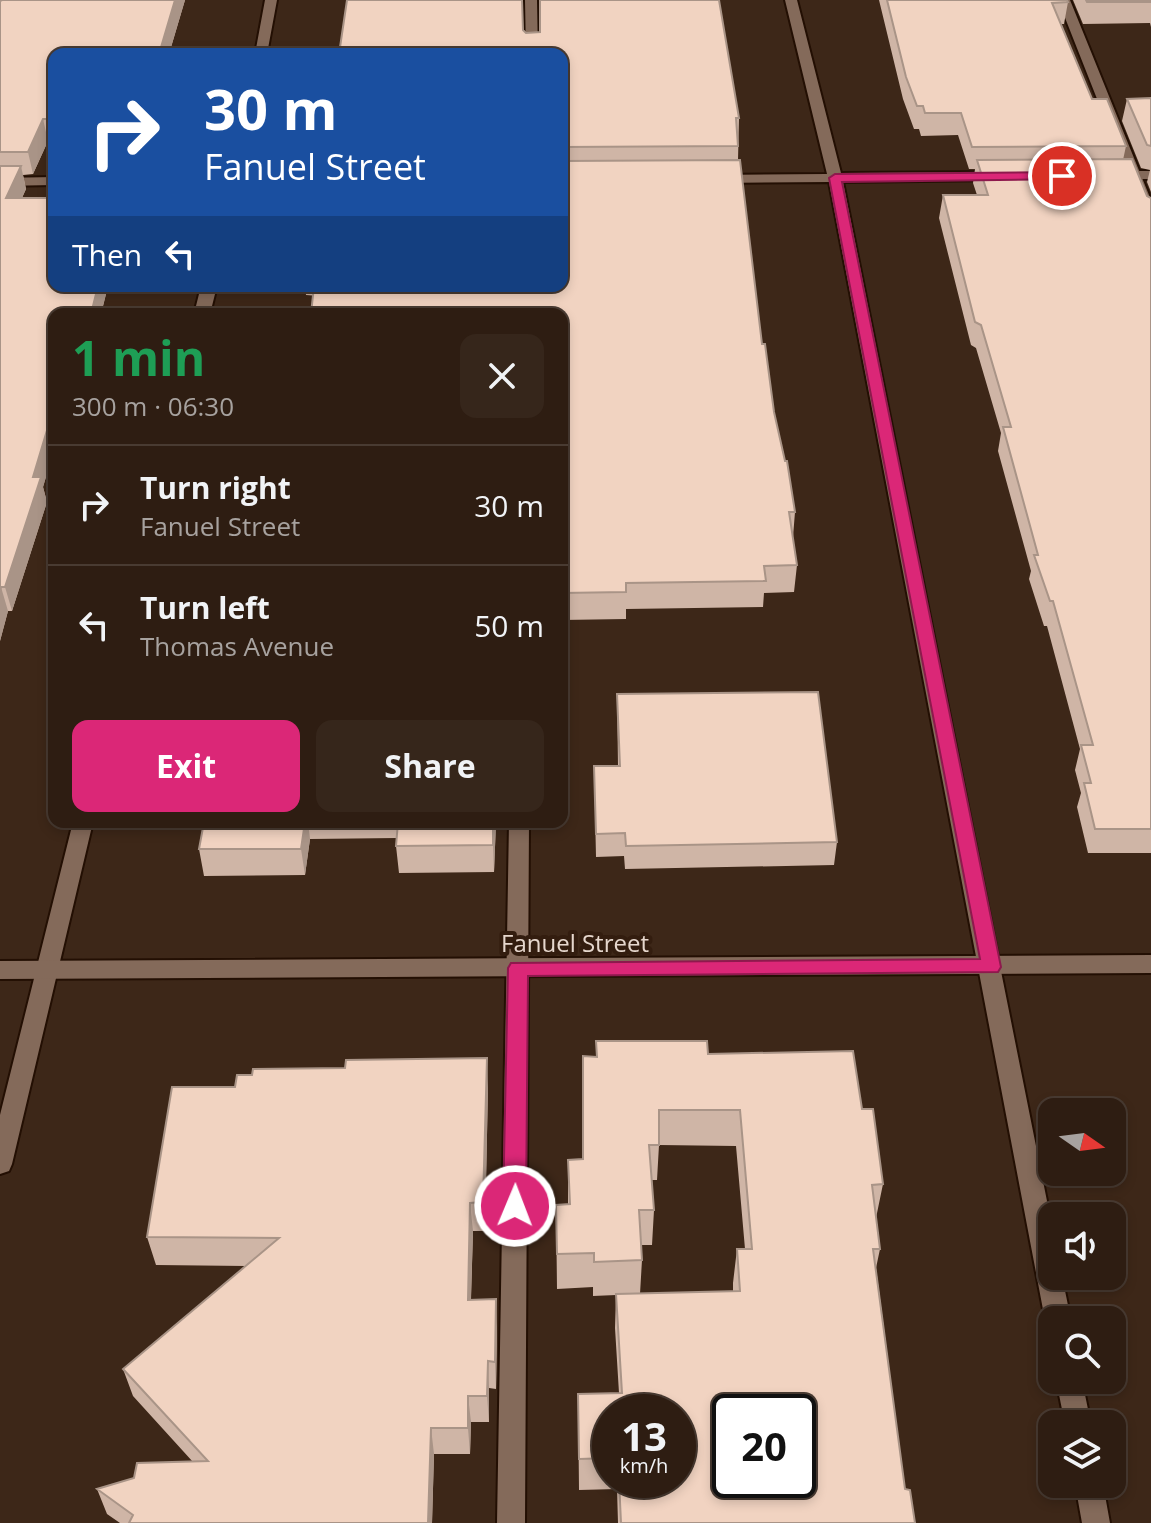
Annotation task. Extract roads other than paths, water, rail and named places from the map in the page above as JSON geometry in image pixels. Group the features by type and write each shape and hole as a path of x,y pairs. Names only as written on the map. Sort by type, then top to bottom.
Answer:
{"street":[{"path":"262,48 271,0"},
{"path":"531,0 532,48"},
{"path":"791,0 835,178 1055,1306"},
{"path":"1064,0 1151,218"},
{"path":"1089,176 1151,175"},
{"path":"704,179 1011,176"},
{"path":"0,182 48,181"},
{"path":"0,1164 82,828"},
{"path":"511,1523 519,828"},
{"name":"Fanuel Street","path":"0,970 1151,964"},
{"path":"1092,1498 1096,1523"}]}
